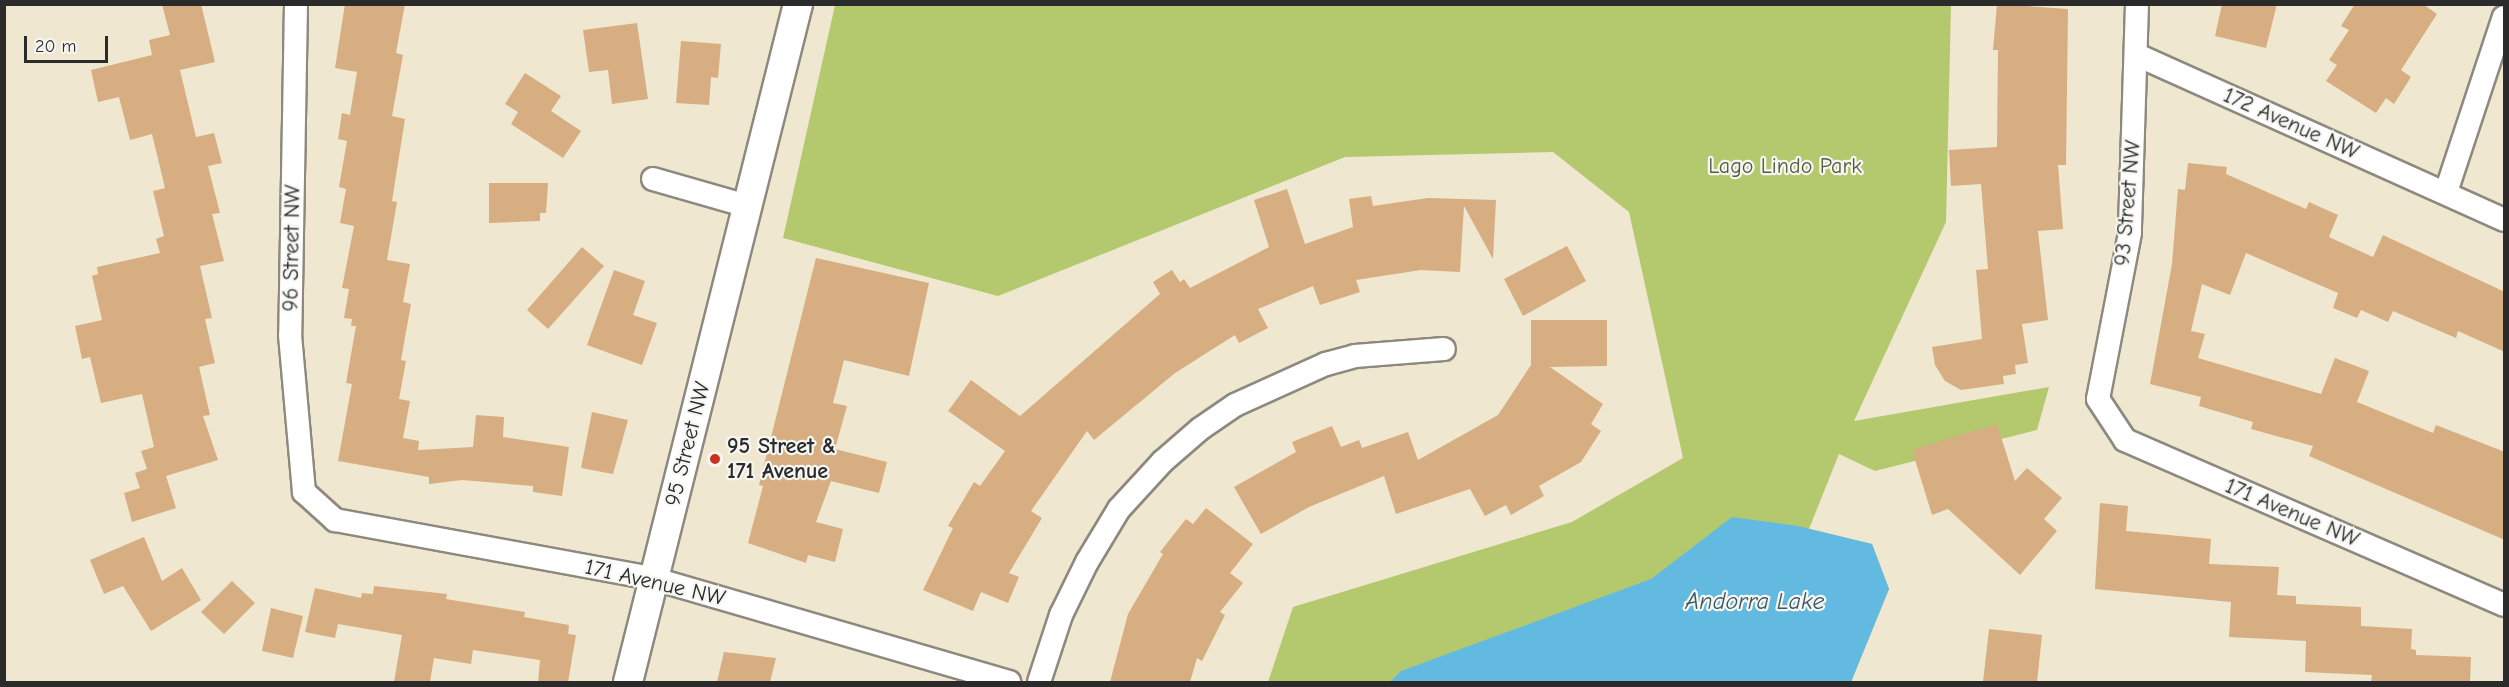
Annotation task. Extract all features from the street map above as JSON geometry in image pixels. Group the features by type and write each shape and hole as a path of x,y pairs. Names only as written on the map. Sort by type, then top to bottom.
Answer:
{"street":[{"name":"96 Street NW","path":"296,4 290,335 304,492"},
{"name":"95 Street NW","path":"628,682 798,4"},
{"name":"93 Street NW","path":"2098,399 2130,233 2138,4"},
{"path":"2446,192 2505,17"},
{"name":"172 Avenue NW","path":"2137,55 2505,220"},
{"path":"653,179 747,206"},
{"path":"1039,682 1061,615 1087,562 1119,509 1162,462 1200,429 1235,405 1326,364 1355,356 1444,349"},
{"name":"171 Avenue NW","path":"2098,399 2125,440 2505,604"},
{"name":"171 Avenue NW","path":"304,492 335,520 655,579 1009,682"}],"green space":[{"name":"Lago Lindo Park","path":"835,5 1951,5 1946,222 1854,421 2049,387 2037,430 1875,471 1839,454 1809,529 1872,544 1889,589 1851,682 1268,682 1293,607 1572,522 1683,458 1629,212 1553,152 1345,157 998,296 783,238"}],"water":[{"name":"Andorra Lake","path":"1732,517 1798,526 1872,544 1889,589 1851,682 1390,682 1401,671 1651,579"}],"building":[{"path":"162,4 201,4 215,62 180,70 196,137 214,133 222,163 208,166 220,213 212,214 224,261 200,266 212,318 205,319 215,363 199,367 210,415 203,416 218,460 166,476 176,508 132,522 124,493 140,488 135,473 147,469 141,451 154,447 142,394 101,403 90,357 82,359 75,326 102,320 92,276 98,274 97,267 160,253 156,239 164,236 153,191 165,188 152,134 130,140 119,97 98,102 91,70 152,55 149,40 170,35"},
{"path":"345,4 405,4 396,53 403,55 392,116 405,119 392,201 397,202 387,260 410,264 403,302 411,304 401,360 406,361 399,399 410,401 403,438 419,441 418,450 473,447 476,415 504,417 503,437 569,447 562,496 533,492 533,486 462,480 429,484 429,477 338,461 352,384 346,383 356,326 351,326 352,319 344,318 349,289 342,288 354,226 340,223 346,189 339,187 347,141 338,139 342,113 350,115 357,72 335,68"},
{"path":"1997,4 2068,9 2066,165 2058,165 2063,229 2038,231 2048,320 2022,324 2028,363 2015,365 2016,374 2003,376 2004,384 1961,390 1945,381 1935,365 1932,347 1982,339 1976,270 1988,269 1981,184 1951,186 1949,150 1997,147 1998,50 1993,50"},
{"path":"2222,4 2277,4 2266,48 2215,36"},
{"path":"2355,4 2423,4 2437,14 2401,70 2411,77 2394,104 2386,98 2376,113 2326,81 2337,65 2329,60 2349,30 2341,26"},
{"path":"637,23 648,99 612,104 608,70 589,72 583,30"},
{"path":"681,41 721,44 718,78 711,77 709,105 676,103"},
{"path":"525,73 561,96 551,111 581,131 563,158 511,124 518,112 505,104"},
{"path":"2188,163 2227,167 2226,174 2306,209 2309,202 2338,215 2329,237 2373,257 2383,235 2505,292 2505,352 2458,331 2456,338 2393,311 2388,322 2361,310 2357,318 2333,308 2338,293 2246,253 2230,295 2202,284 2191,331 2205,334 2198,358 2321,394 2335,358 2369,371 2357,402 2433,433 2436,425 2505,452 2505,540 2309,456 2313,446 2251,429 2253,422 2199,406 2201,397 2150,384 2172,264 2178,189 2185,190"},
{"path":"489,183 548,183 546,213 540,213 540,221 489,223"},
{"path":"1287,189 1305,244 1353,227 1349,199 1371,196 1373,206 1428,198 1496,200 1493,259 1464,206 1460,272 1421,270 1356,280 1360,292 1320,305 1313,286 1258,309 1268,328 1239,343 1235,335 1175,373 1094,440 1087,431 1031,511 1042,518 1009,573 1019,577 1008,603 981,592 973,611 923,590 953,528 948,526 974,482 980,486 1005,451 948,411 971,380 1020,416 1160,294 1153,282 1172,270 1180,282 1184,279 1190,288 1269,247 1254,200"},
{"path":"1567,246 1586,281 1523,316 1504,279"},
{"path":"582,247 604,266 548,329 527,310"},
{"path":"816,258 929,283 909,376 844,360 833,403 847,406 835,449 887,462 879,493 831,481 816,522 843,529 835,562 808,555 806,563 748,543 763,486 759,485"},
{"path":"614,270 645,281 633,315 657,323 642,365 587,345"},
{"path":"1531,320 1607,320 1607,366 1550,367 1603,404 1591,424 1601,431 1581,462 1539,486 1544,496 1511,515 1506,505 1485,516 1470,489 1396,514 1384,476 1309,507 1261,534 1234,487 1296,452 1292,442 1332,426 1341,447 1359,440 1362,448 1408,432 1418,460 1498,415 1531,365"},
{"path":"592,412 628,420 613,474 581,468"},
{"path":"1997,424 2015,481 2027,468 2062,498 2044,519 2057,531 2020,575 1948,509 1932,515 1912,450"},
{"path":"2100,503 2128,506 2126,531 2211,539 2209,564 2279,567 2277,595 2296,596 2296,604 2361,607 2361,626 2412,629 2411,649 2416,650 2416,655 2471,657 2470,682 2371,682 2372,675 2305,672 2306,641 2229,637 2231,602 2095,589"},
{"path":"1206,508 1253,544 1230,573 1243,583 1220,612 1225,615 1202,661 1197,658 1190,682 1110,682 1128,614 1163,554 1160,552 1186,519 1193,524"},
{"path":"144,537 162,581 182,568 201,600 151,631 123,586 104,594 90,560"},
{"path":"232,581 255,603 224,634 201,612"},
{"path":"374,586 447,594 446,599 525,612 524,617 569,625 568,634 576,635 568,682 538,682 540,660 473,650 471,664 434,658 430,682 394,682 402,635 338,624 335,638 305,632 315,588 361,598 362,593 373,594"},
{"path":"271,608 303,616 293,658 262,651"},
{"path":"1989,629 2042,635 2037,682 1983,682"},
{"path":"724,652 776,658 770,682 717,682"}],"place":[{"name":"95 Street & 171 Avenue","path":"715,459"}]}
